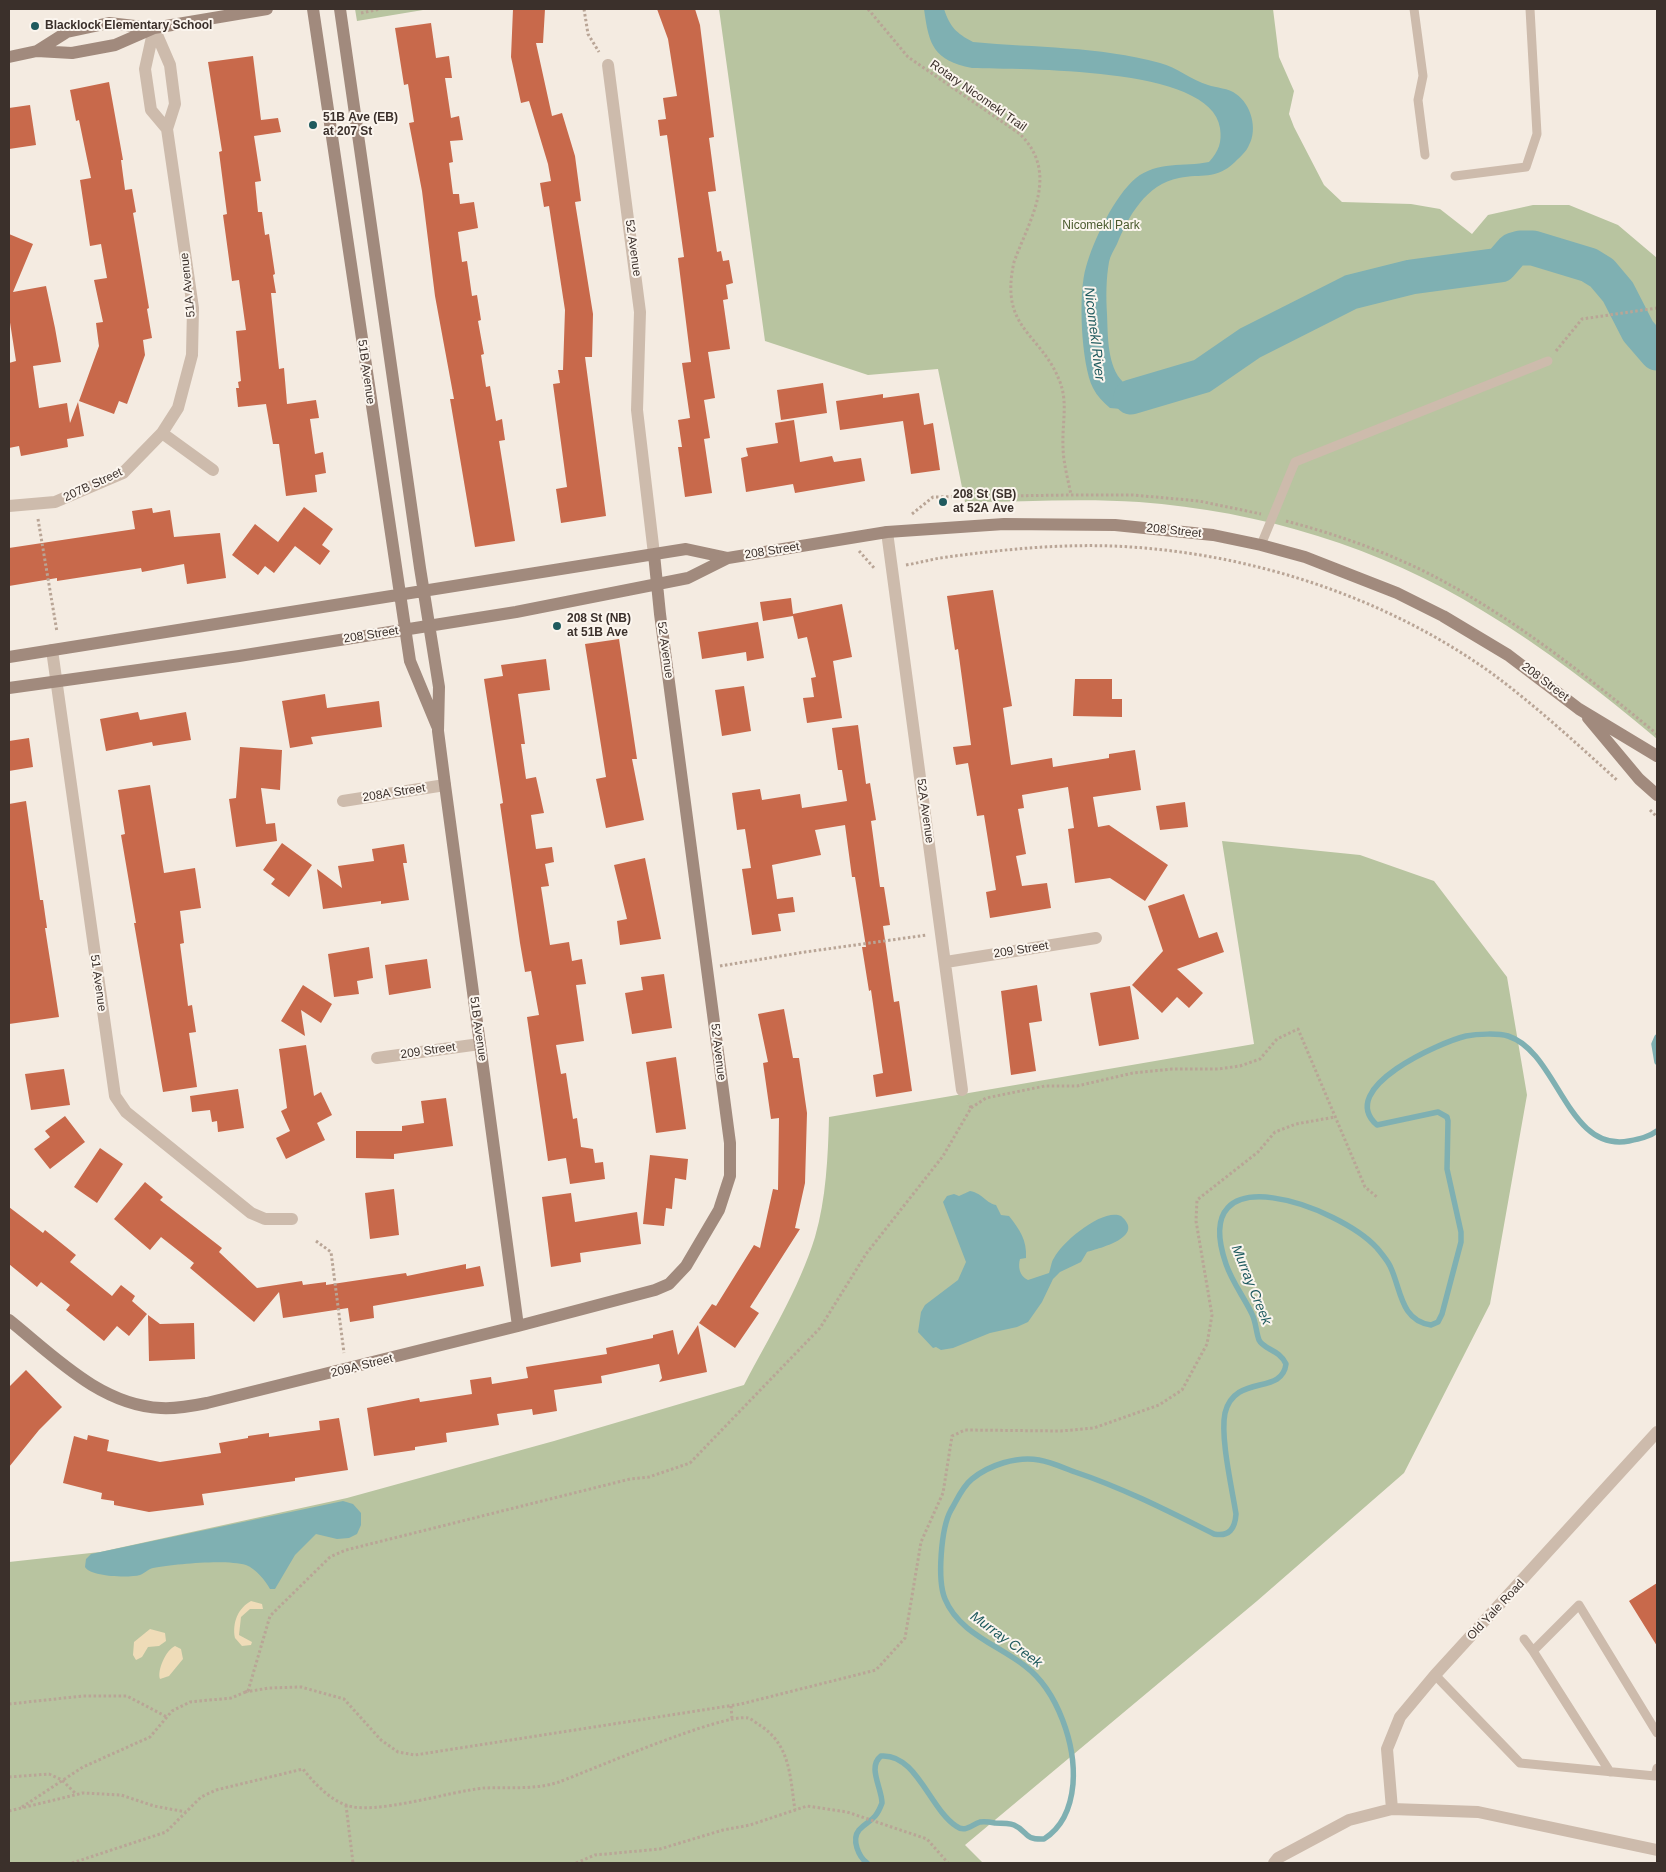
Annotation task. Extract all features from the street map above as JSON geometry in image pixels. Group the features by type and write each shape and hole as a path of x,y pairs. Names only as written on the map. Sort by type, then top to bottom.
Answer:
{"street":[{"path":"9,57 37,51 72,53 115,45 154,28 267,9"},
{"name":"51B Avenue","path":"312,9 410,661 438,731"},
{"name":"51B Avenue","path":"340,9 439,687 438,731 518,1326"},
{"path":"37,51 67,32 109,23 154,28"},
{"path":"154,28 145,69 151,110 167,130"},
{"name":"51A Avenue","path":"154,28 170,65 175,104 167,130 193,318 192,354 183,390 178,408 162,433"},
{"name":"52 Avenue","path":"608,66 640,305 637,410 657,584 708,968 731,1160 726,1193 708,1230"},
{"path":"162,433 213,470"},
{"name":"207B Street","path":"9,506 55,502 123,473 162,433"},
{"name":"208 Street","path":"9,688 239,656 429,625 688,578 728,558 887,532 985,524 1070,524 1164,529 1213,535 1262,545 1344,571 1397,593 1443,616 1508,655 1580,709 1657,756"},
{"name":"52A Avenue","path":"887,532 962,1090"},
{"name":"208 Street","path":"9,656 399,596 686,549 728,558"},
{"name":"51 Avenue","path":"52,650 115,1096 126,1112 251,1213 265,1219 292,1219"},
{"name":"208 Street","path":"1580,709 1639,779 1657,795"},
{"name":"208A Street","path":"343,801 445,785"},
{"name":"209 Street","path":"946,962 1096,938"},
{"name":"209 Street","path":"377,1058 480,1044"},
{"name":"209A Street","path":"9,1320 98,1390 136,1405 162,1408 207,1403 655,1290 669,1284 686,1266 708,1230"},
{"name":"Old Yale Road","path":"1392,1809 1387,1749 1400,1717 1435,1675 1657,1432"},
{"path":"1274,1863 1278,1858 1349,1820 1392,1809 1478,1812 1657,1850"}],"lane":[{"path":"1414,9 1423,76 1418,100 1425,154"},
{"path":"1455,176 1526,167 1538,134 1530,9"},
{"path":"1262,545 1294,462 1548,361"},
{"path":"1533,1651 1579,1605 1657,1733"},
{"path":"1524,1639 1610,1772"},
{"path":"1435,1675 1520,1763 1655,1776 1657,1768"}],"path":[{"path":"362,13 381,9"},
{"path":"584,9 588,34 608,66"},
{"name":"Rotary Nicomekl Trail","path":"868,9 908,57 1020,134 1034,151 1039,163 1041,186 1014,262 1011,274 1012,298 1021,327 1048,361 1060,382 1065,407 1063,452 1071,495"},
{"path":"1548,361 1582,320 1657,308"},
{"path":"933,497 1133,495 1199,501 1256,513"},
{"path":"36,504 57,632"},
{"path":"1286,521 1359,544 1441,580 1537,641 1657,734"},
{"path":"917,564 938,559 1019,550 1112,546 1222,559 1326,588 1406,622 1488,671 1554,723 1620,783"},
{"path":"1642,803 1657,817"},
{"path":"708,968 804,952 942,934"},
{"path":"245,1692 248,1691 270,1616 330,1557 346,1550 630,1479 649,1477 690,1463 820,1328 866,1254 917,1186 943,1156 971,1108 986,1098 1045,1086 1077,1086 1133,1073 1172,1069 1218,1069 1240,1066 1260,1059 1277,1039 1298,1029 1365,1187 1377,1197"},
{"path":"962,1090 971,1108"},
{"path":"22,1807 83,1767 150,1737 172,1711 190,1702 231,1698 245,1692 269,1688 301,1687 344,1699 382,1740 398,1752 415,1755 731,1706 876,1670 905,1638 920,1542 943,1493 952,1436 956,1432 965,1430 1061,1431 1094,1428 1159,1405 1182,1390 1207,1344 1212,1315 1196,1221 1197,1200 1258,1152 1275,1132 1296,1124 1335,1117"},
{"path":"316,1242 331,1252 344,1355"},
{"path":"9,1704 83,1696 127,1696 167,1717"},
{"path":"731,1706 732,1719"},
{"path":"72,1863 166,1832 201,1797 216,1790 303,1769 317,1786 346,1805 369,1808 484,1788 514,1790 556,1783 694,1731 732,1719 749,1718 769,1732 787,1756 795,1810"},
{"path":"9,1776 49,1774 62,1780 76,1794"},
{"path":"9,1811 76,1794 120,1794 186,1812"},
{"path":"346,1805 353,1863"},
{"path":"576,1863 594,1855 660,1849 723,1830 750,1825 807,1806 847,1812 927,1838 948,1863"}],"green space":[{"path":"355,9 429,9 357,21"},
{"name":"Nicomekl Park","path":"719,9 1273,9 1279,57 1294,91 1289,114 1324,185 1342,202 1411,204 1440,209 1472,234 1488,215 1533,205 1569,205 1618,225 1657,258 1657,739 1573,672 1529,640 1483,611 1444,588 1403,568 1318,536 1229,514 1139,502 1074,500 965,502 938,369 868,375 765,341"},
{"path":"1222,841 1360,855 1434,881 1507,977 1527,1095 1490,1304 1404,1473 1257,1601 965,1845 983,1863 9,1863 9,1562 100,1552 347,1498 554,1441 744,1385 792,1294 815,1237 824,1193 829,1117 1254,1044"}],"sand":[{"path":"251,1601 262,1604 263,1609 250,1609 241,1617 239,1635 252,1642 251,1645 242,1646 235,1638 235,1622 239,1612"},
{"path":"150,1629 165,1633 166,1641 159,1646 148,1647 142,1657 136,1660 133,1655 134,1642"},
{"path":"175,1646 181,1649 183,1659 169,1676 160,1679 159,1675 163,1661 168,1652"}],"water":[{"path":"924,9 944,9 954,29 973,42 1090,50 1137,57 1172,67 1202,83 1230,90 1246,104 1252,117 1253,132 1252,139 1243,154 1221,172 1167,181 1148,194 1127,223 1110,260 1106,288 1108,341 1114,368 1123,382 1139,384 1176,371 1176,387 1139,404 1121,409 1110,408 1100,399 1089,377 1083,346 1082,293 1089,256 1099,232 1120,195 1128,186 1136,178 1153,169 1209,162 1212,158 1219,146 1221,133 1209,107 1185,92 1151,82 1111,75 1030,69 972,68 959,65 941,55 935,49 928,32"},
{"path":"970,1191 996,1205 1001,1215 1009,1216 1016,1226 1024,1240 1026,1252 1026,1258 1020,1259 1020,1271 1028,1280 1049,1273 1052,1261 1059,1251 1074,1235 1094,1221 1113,1215 1121,1216 1127,1223 1128,1230 1125,1236 1110,1244 1087,1252 1081,1262 1060,1272 1053,1279 1042,1302 1028,1322 1017,1327 990,1333 953,1348 941,1350 936,1347 933,1348 918,1332 921,1312 925,1305 958,1280 966,1262 943,1202 947,1196 954,1194 959,1196"},
{"path":"343,1501 353,1504 361,1513 361,1525 357,1534 349,1538 337,1539 316,1534 295,1555 275,1589 270,1589 253,1569 237,1563 213,1562 174,1565 153,1568 140,1575 128,1576 102,1575 85,1567 86,1559 91,1554"}],"building":[{"path":"513,9 545,9 543,43 536,43 552,116 562,113 575,156 581,201 575,202 593,314 592,357 585,357 606,516 561,523 556,489 567,487 553,384 560,383 558,370 563,370 565,310 549,206 544,207 540,183 551,181 548,164 529,101 521,103 511,57"},
{"path":"657,9 695,9 700,25 714,137 709,138 716,191 708,192 717,252 721,251 723,261 729,260 733,283 726,285 728,299 723,300 730,349 708,352 715,398 704,400 710,438 704,439 712,493 685,497 678,447 682,447 678,420 690,418 682,363 691,362 678,258 684,257 667,135 660,136 658,120 666,119 663,98 677,96 668,39"},
{"path":"431,23 436,58 449,56 452,78 445,78 451,118 459,116 463,140 450,141 453,162 449,163 453,194 459,194 460,204 474,202 478,228 458,232 462,262 467,261 472,296 477,295 481,320 478,321 484,354 481,355 486,387 490,386 496,421 502,419 505,440 499,441 515,541 475,547 450,399 454,399 435,296 422,191 409,123 414,122 408,84 404,85 395,28"},
{"path":"253,56 261,120 278,118 281,132 254,136 261,181 255,182 258,212 262,212 265,235 269,234 275,274 273,275 276,293 271,293 279,369 284,368 287,404 316,400 319,418 310,419 315,454 323,452 326,473 315,475 317,492 286,496 279,444 273,444 266,404 238,407 236,388 239,388 238,382 241,381 236,331 246,330 239,280 232,281 223,215 227,214 219,152 222,151 208,62"},
{"path":"109,82 123,160 121,160 125,190 132,189 136,212 133,213 149,308 147,309 152,338 143,340 145,355 127,404 119,401 114,414 79,401 99,346 96,323 103,322 94,280 107,278 101,244 90,246 80,180 91,178 79,120 76,121 70,90"},
{"path":"30,105 36,145 9,149 9,108"},
{"path":"9,234 33,244 13,292 46,286 61,362 33,366 39,408 67,403 70,423 78,402 84,436 67,439 68,447 21,456 19,446 9,448 9,363 16,361 9,316"},
{"path":"823,383 827,413 781,420 777,390"},
{"path":"919,393 924,425 933,423 940,470 911,474 903,421 840,430 836,401 883,394 883,398"},
{"path":"794,420 800,462 832,456 834,462 861,458 865,481 795,493 793,484 746,492 741,458 748,456 746,448 778,443 775,423"},
{"path":"304,507 333,529 322,545 330,551 320,565 295,546 274,573 265,566 258,575 232,555 255,524 278,542"},
{"path":"152,508 153,513 170,510 174,537 220,533 226,578 187,584 184,564 142,572 141,568 57,581 57,578 9,586 9,548 135,529 132,511"},
{"path":"993,590 1012,706 1003,708 1011,765 1052,758 1053,767 1109,758 1109,754 1135,750 1141,790 1093,797 1098,827 1109,825 1168,865 1145,901 1110,878 1075,883 1068,829 1074,828 1068,787 1022,795 1024,808 1018,809 1026,854 1016,856 1022,886 1047,883 1051,908 990,918 986,892 996,890 984,815 977,816 968,763 956,765 953,747 971,745 958,649 955,650 947,596"},
{"path":"791,598 793,614 842,604 852,657 833,661 842,718 807,723 803,698 814,697 811,678 816,677 807,637 798,639 793,616 763,621 760,602"},
{"path":"758,622 764,658 747,661 746,652 702,659 698,632"},
{"path":"619,639 637,759 632,759 644,820 606,828 596,779 606,777 585,644"},
{"path":"546,659 550,690 518,694 525,744 521,744 526,779 536,777 544,813 531,815 536,849 552,847 554,862 545,864 549,886 541,887 550,945 569,942 572,961 582,959 586,984 576,985 584,1041 556,1045 561,1074 566,1073 573,1119 577,1118 581,1147 593,1149 595,1163 603,1162 605,1179 570,1184 566,1158 548,1161 527,1017 539,1015 531,971 525,972 520,943 500,804 503,803 484,679 503,676 501,665"},
{"path":"1075,679 1112,679 1112,699 1122,699 1122,717 1073,716"},
{"path":"744,686 751,731 722,736 715,690"},
{"path":"325,694 327,708 379,701 382,727 311,737 313,744 290,748 282,701"},
{"path":"138,712 140,720 186,712 191,740 153,746 152,742 106,751 100,719"},
{"path":"858,725 866,784 870,783 876,820 871,821 880,887 884,887 890,925 883,926 894,1002 899,1001 912,1091 876,1097 873,1075 883,1073 871,990 869,991 862,947 866,947 855,877 852,877 845,825 815,830 821,855 772,865 777,899 793,897 795,912 778,914 781,931 752,935 742,869 751,868 745,829 737,830 732,793 760,789 762,800 800,794 802,808 847,801 842,770 838,770 832,728"},
{"path":"29,738 33,767 9,771 9,741"},
{"path":"240,747 282,750 280,790 261,788 266,824 275,823 277,841 236,847 229,799 236,798"},
{"path":"150,785 164,873 195,868 201,908 180,911 184,943 180,944 188,1006 192,1005 196,1032 189,1033 197,1087 163,1092 134,923 136,923 121,835 125,834 118,790"},
{"path":"26,801 40,900 43,900 47,928 45,928 59,1017 9,1024 9,804"},
{"path":"1185,802 1188,827 1160,830 1156,806"},
{"path":"282,843 312,865 289,897 271,884 275,879 263,870"},
{"path":"404,844 407,863 403,863 409,900 381,904 381,901 323,909 317,869 342,888 338,866 374,861 372,849"},
{"path":"645,858 661,939 620,945 617,921 627,919 614,865"},
{"path":"1184,894 1199,938 1217,932 1224,952 1177,969 1203,993 1189,1008 1177,997 1162,1013 1132,985 1163,951 1148,906"},
{"path":"369,947 373,978 357,981 359,994 334,997 328,954"},
{"path":"427,959 431,988 389,995 385,965"},
{"path":"664,974 672,1028 632,1034 625,993 643,990 641,977"},
{"path":"303,985 332,1004 321,1023 301,1010 305,1036 281,1021"},
{"path":"1037,985 1042,1021 1029,1023 1036,1071 1011,1075 1001,991"},
{"path":"1130,986 1139,1039 1099,1046 1090,993"},
{"path":"784,1009 793,1058 799,1058 807,1113 805,1183 795,1228 800,1229 750,1307 759,1313 735,1348 699,1323 712,1304 716,1306 754,1245 760,1248 773,1189 778,1190 779,1118 771,1119 763,1063 768,1062 758,1014"},
{"path":"306,1045 314,1096 321,1092 332,1115 317,1123 325,1140 286,1159 276,1138 290,1131 281,1111 287,1108 279,1049"},
{"path":"676,1057 686,1129 656,1133 646,1062"},
{"path":"64,1069 70,1105 31,1110 25,1074"},
{"path":"238,1089 244,1128 218,1132 217,1121 212,1122 210,1110 192,1112 190,1096"},
{"path":"446,1098 453,1146 394,1154 394,1159 356,1158 356,1131 402,1131 402,1126 424,1123 421,1101"},
{"path":"65,1116 85,1142 50,1169 34,1149 50,1137 45,1131"},
{"path":"100,1148 123,1164 97,1203 74,1187"},
{"path":"650,1155 688,1159 686,1180 675,1178 672,1209 666,1208 664,1226 643,1224"},
{"path":"145,1182 163,1197 160,1200 222,1248 219,1252 257,1288 302,1281 303,1285 326,1282 326,1285 406,1273 407,1276 466,1264 466,1269 480,1266 484,1286 373,1306 374,1318 350,1322 348,1308 283,1318 279,1292 254,1322 190,1268 194,1263 161,1237 150,1250 114,1219"},
{"path":"394,1189 399,1235 370,1239 365,1193"},
{"path":"571,1193 575,1222 637,1212 641,1244 580,1253 581,1262 551,1267 542,1197"},
{"path":"9,1207 43,1233 45,1230 76,1255 70,1262 112,1296 121,1285 135,1296 132,1301 147,1314 129,1336 117,1326 104,1341 66,1310 70,1305 41,1282 37,1287 9,1264"},
{"path":"148,1315 160,1324 194,1323 195,1359 149,1361"},
{"path":"698,1325 707,1372 659,1382 662,1378 659,1364 601,1376 602,1383 554,1390 557,1411 533,1415 532,1409 497,1414 499,1425 446,1433 447,1442 415,1447 415,1450 374,1456 367,1408 419,1398 420,1402 472,1394 470,1380 491,1377 492,1384 528,1378 526,1367 607,1354 606,1348 653,1338 653,1335 673,1330 678,1355"},
{"path":"26,1370 62,1407 39,1430 9,1467 9,1387"},
{"path":"339,1418 348,1470 295,1478 295,1481 202,1494 204,1505 149,1512 114,1505 114,1501 101,1499 102,1493 63,1483 74,1436 87,1440 88,1435 109,1440 107,1451 160,1462 221,1453 219,1443 248,1438 248,1436 269,1433 269,1437 320,1430 319,1421"},
{"path":"1657,1583 1657,1646 1629,1601"}],"waterway":[{"name":"Nicomekl River","path":"1131,397 1202,376 1250,343 1351,292 1411,277 1500,265 1513,250 1520,248 1533,248 1589,265 1602,273 1618,292 1638,331 1657,353"},
{"name":"Murray Creek","path":"867,1863 859,1853 856,1839 859,1830 874,1817 882,1803 875,1772 875,1766 881,1756 893,1757 904,1763 913,1772 947,1818 962,1829 982,1822 1007,1823 1018,1827 1029,1837 1044,1839 1061,1822 1068,1808 1073,1784 1073,1769 1068,1736 1047,1690 1025,1666 969,1630 951,1611 945,1599 941,1580 941,1554 945,1529 951,1510 968,1482 979,1474 1004,1463 1022,1459 1039,1460 1110,1485 1214,1534 1224,1534 1233,1528 1236,1514 1225,1449 1225,1413 1230,1401 1238,1393 1276,1380 1283,1374 1286,1364 1280,1355 1264,1346 1259,1340 1252,1314 1231,1277 1226,1264 1220,1229 1228,1208 1247,1198 1273,1198 1303,1205 1332,1217 1358,1232 1377,1248 1390,1266 1407,1310 1413,1317 1431,1325 1438,1322 1442,1314 1461,1242 1461,1232 1447,1169 1448,1121 1447,1117 1438,1112 1377,1125 1368,1111 1370,1096 1380,1082 1396,1069 1416,1057 1453,1040 1476,1035 1504,1035 1525,1046 1539,1061 1577,1117 1591,1132 1608,1141 1629,1141 1640,1139 1657,1131"},
{"name":"Murray Creek","path":"1657,1037 1654,1044 1657,1062"}],"place":[{"name":"Blacklock Elementary School","path":"35,26"},
{"name":"51B Ave (EB) at 207 St","path":"313,125"},
{"name":"208 St (SB) at 52A Ave","path":"943,502"},
{"name":"208 St (NB) at 51B Ave","path":"557,626"}]}
